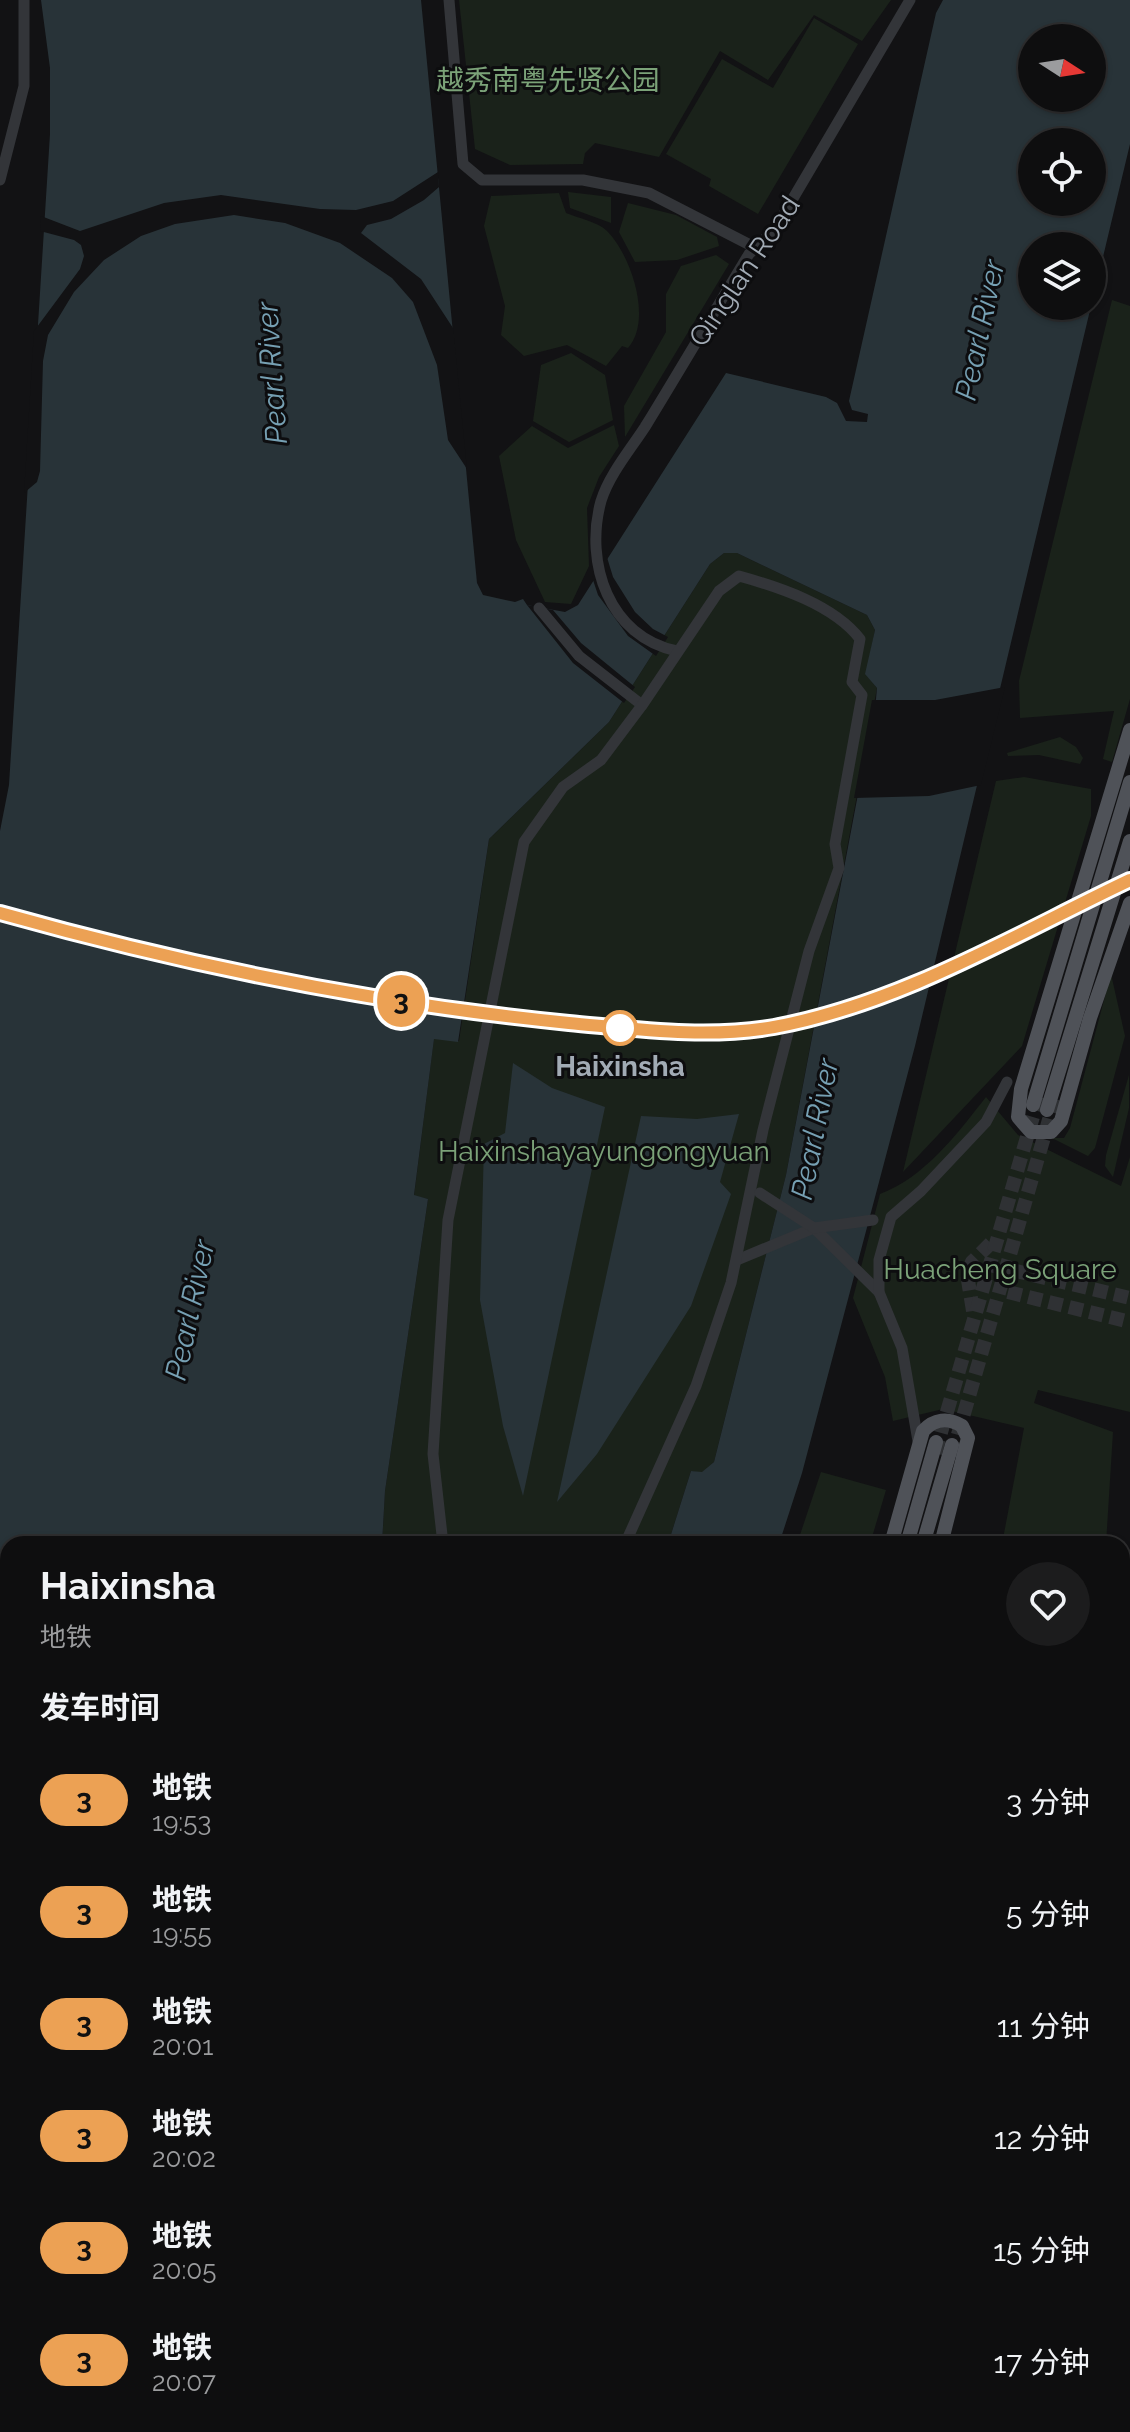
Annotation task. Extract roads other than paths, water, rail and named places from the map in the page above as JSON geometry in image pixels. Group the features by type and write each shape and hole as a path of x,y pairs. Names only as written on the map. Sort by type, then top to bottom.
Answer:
{"main road":[{"path":"1130,730 1126,776 1021,1089 1018,1117 1031,1132 1051,1132 1061,1121 1090,1018 1130,903"},
{"path":"1126,776 1111,822 1040,1108 1130,841"},
{"path":"893,1536 919,1443 928,1426 944,1420 962,1426 968,1438 943,1536"},
{"path":"909,1536 936,1442"},
{"path":"925,1536 952,1445"}],"street":[{"path":"0,180 24,86 24,0"},
{"path":"449,0 463,164 473,175 497,182 583,180 649,193 754,247"},
{"name":"Qinglan Road","path":"672,650 641,636 622,618 603,587 594,549 602,500 754,247 775,229 910,0"},
{"path":"442,1536 433,1454 448,1220 524,842 563,787 601,760 642,705 672,650 719,591 739,576 768,584 847,622 860,639 852,682 862,695 835,844 839,868 809,951 763,1130 756,1192 742,1259 696,1386 629,1536"},
{"path":"539,608 579,656 642,705"},
{"path":"742,1259 814,1228 891,1217 921,1191 986,1122 1007,1082"},
{"path":"756,1192 814,1228 879,1292 902,1348 919,1443"},
{"path":"879,1292 879,1260 891,1217"}],"water":[{"name":"Pearl River","path":"41,0 421,0 477,583 483,595 515,602 523,599 527,605 565,612 578,605 726,373 826,397 837,403 846,421 867,422 868,414 852,410 849,401 936,13 943,0 1130,0 1130,144 1106,244 1106,232 1018,232 1018,320 1088,320 915,1046 802,1473 782,1536 671,1536 691,1471 702,1472 714,1462 786,1175 876,699 877,688 865,674 875,630 867,615 737,553 724,553 710,564 609,722 489,839 458,1042 434,1039 414,1195 428,1199 385,1491 382,1536 0,1536 0,831 9,785 50,134 50,68"},
{"path":"513,1063 552,1088 605,1107 523,1496 503,1426 480,1300 484,1144 505,1133"},
{"path":"739,1114 720,1182 731,1194 691,1306 597,1454 557,1502 641,1116 697,1119"}],"tunnel":[{"path":"935,1453 1039,1096"},
{"path":"952,1455 1055,1099"},
{"path":"973,1311 967,1274 972,1262 994,1240"},
{"path":"1012,1270 1130,1298"},
{"path":"1008,1292 1130,1322"}],"metro line":[{"name":"3","path":"0,913 161,954 417,1004 617,1028 722,1032 788,1024 880,996 1130,880"}],"place":[{"name":"Haixinsha","path":"620,1028"}],"park label":[{"name":"越秀南粤先贤公园","path":"548,80"},
{"name":"Haixinshayayungongyuan","path":"604,1151"},
{"name":"Huacheng Square","path":"1000,1269"}]}
